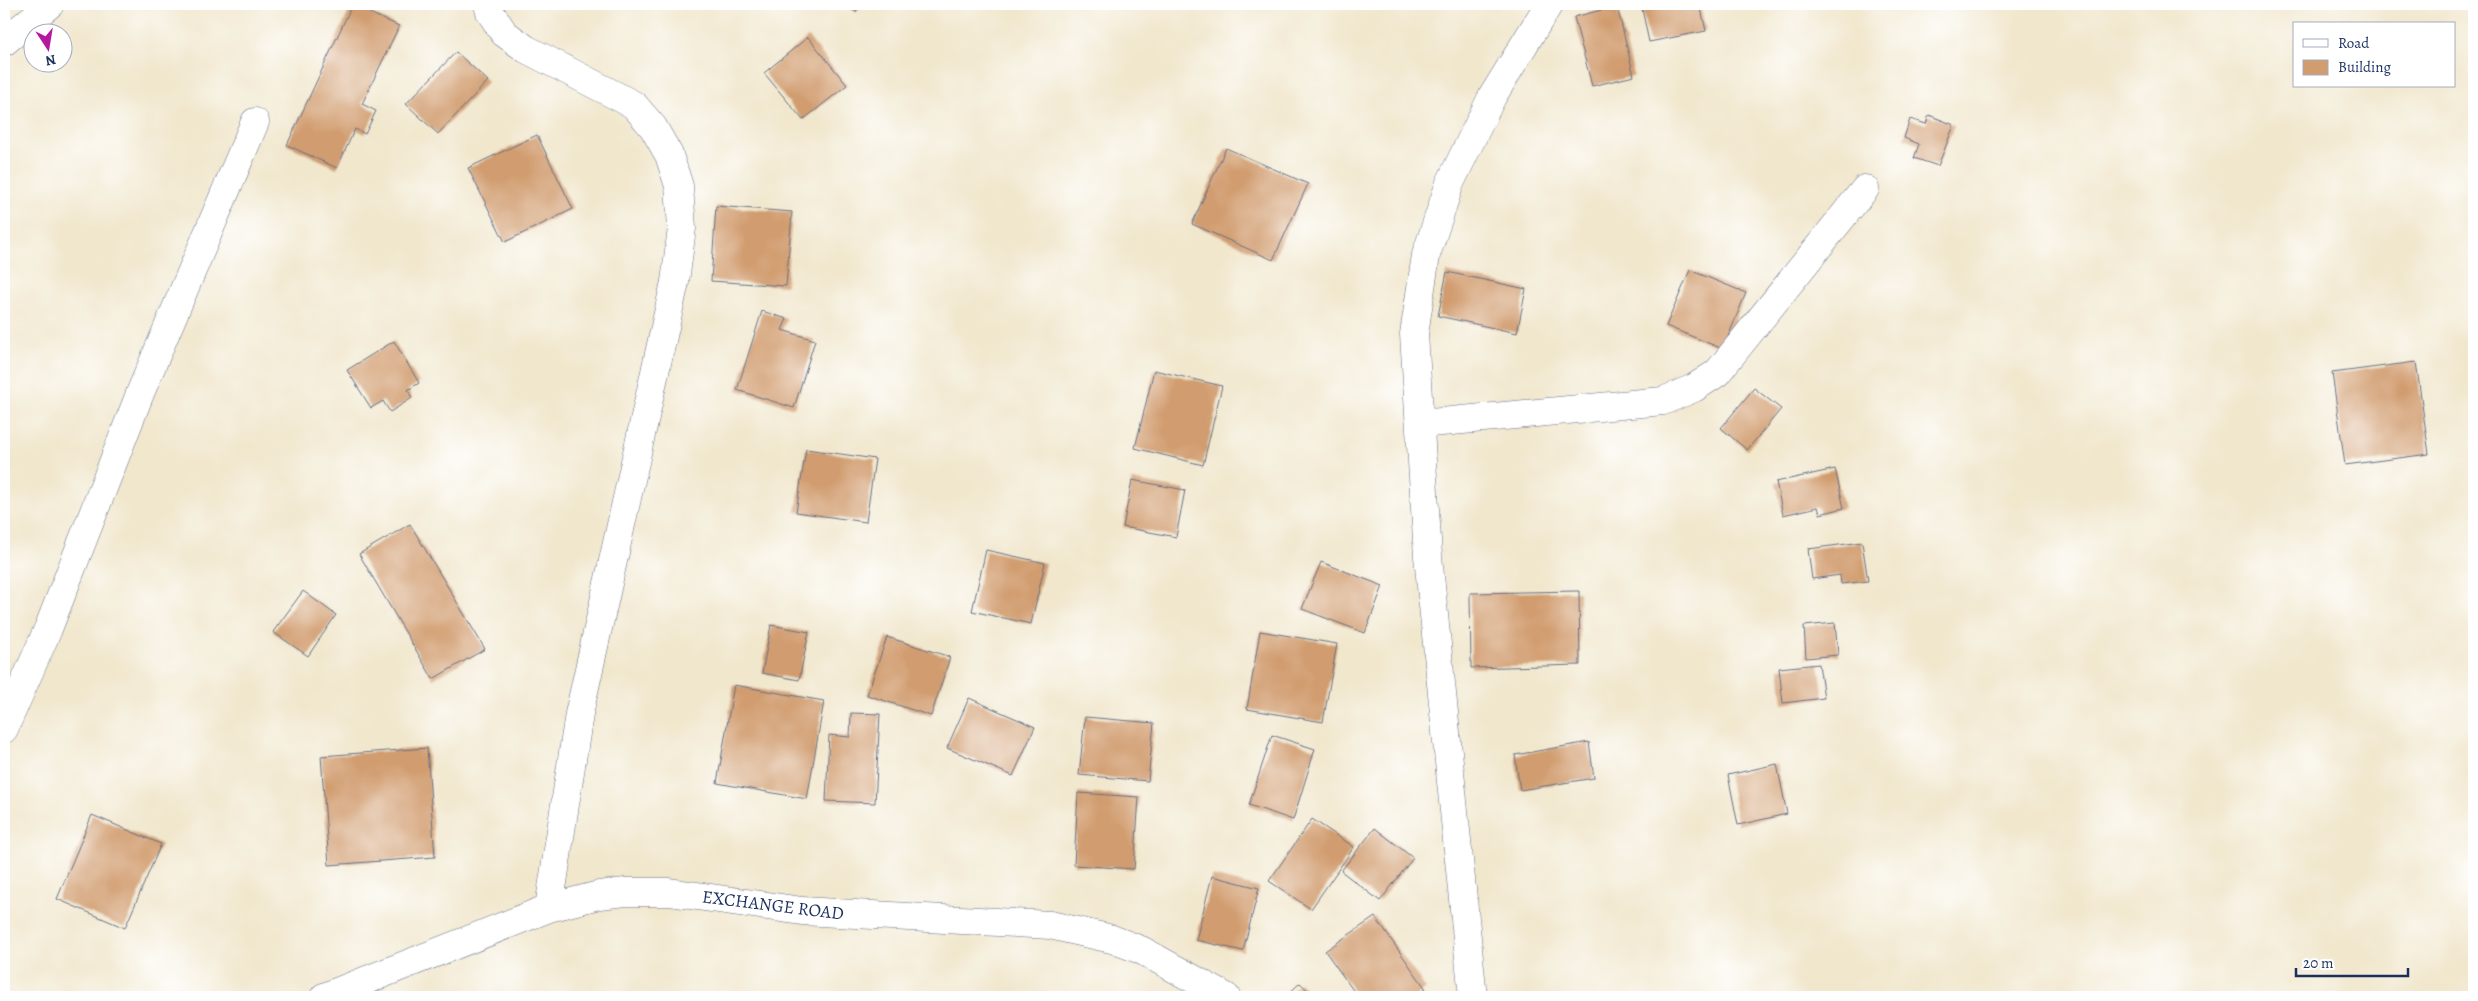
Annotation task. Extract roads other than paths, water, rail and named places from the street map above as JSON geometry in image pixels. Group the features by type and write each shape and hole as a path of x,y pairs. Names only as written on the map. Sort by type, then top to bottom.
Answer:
{"street":[{"path":"4,42 50,4"},
{"path":"488,4 490,12 504,33 526,49 634,105 653,127 669,154 679,186 682,228 675,282 579,714 549,908"},
{"path":"1473,997 1428,556 1414,334 1426,256 1450,183 1488,106 1549,4"},
{"path":"4,729 48,628 141,391 254,122"},
{"path":"1420,424 1663,401 1694,388 1717,373 1865,189"},
{"name":"EXCHANGE ROAD","path":"324,997 549,908 599,895 626,892 669,892 802,911 1050,924 1112,939 1141,950 1226,997"}]}
